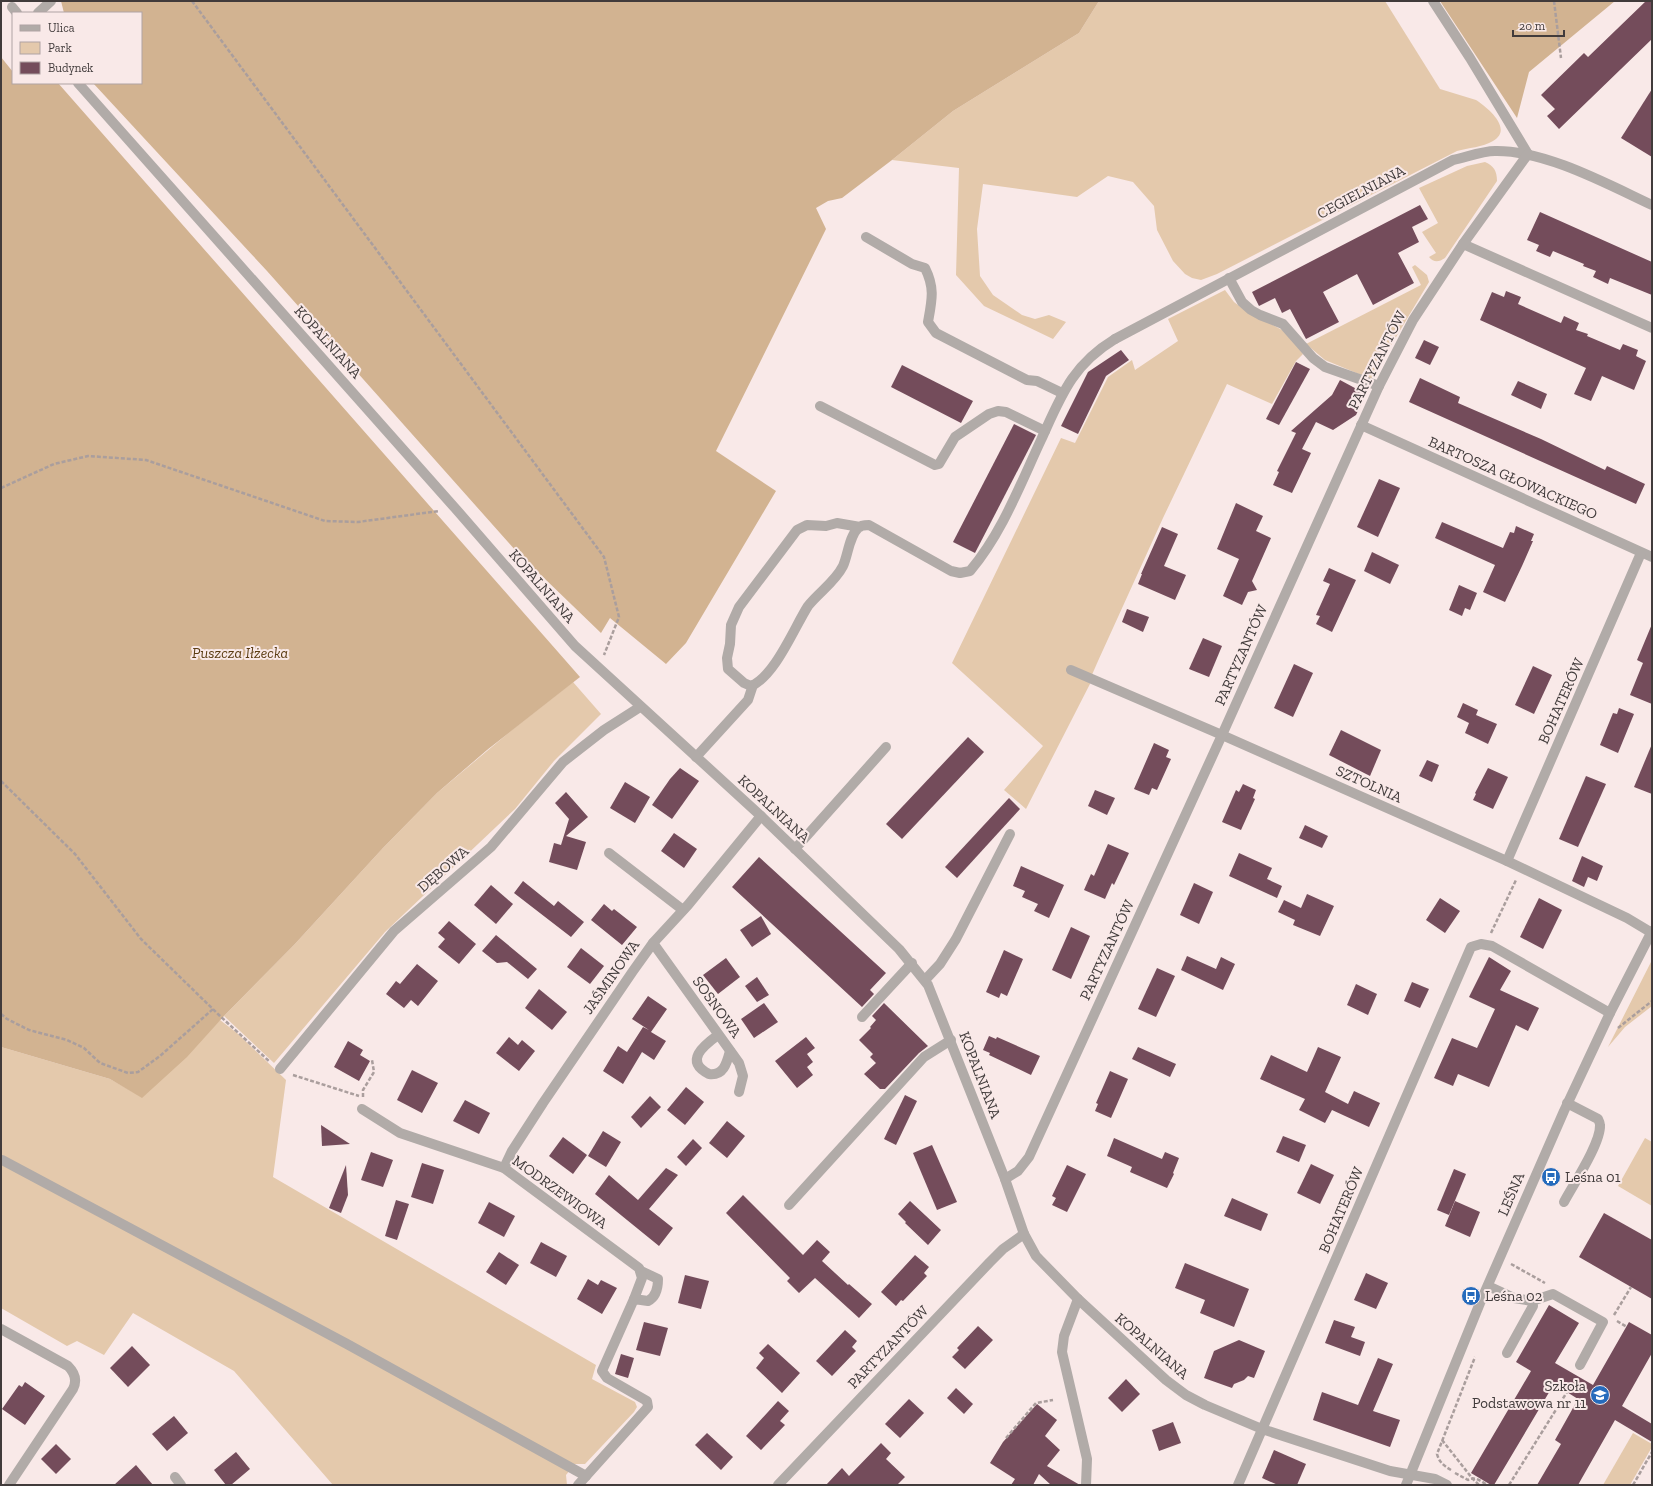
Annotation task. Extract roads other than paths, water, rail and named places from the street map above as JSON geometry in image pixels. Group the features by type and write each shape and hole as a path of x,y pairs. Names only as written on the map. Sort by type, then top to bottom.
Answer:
{"street":[{"path":"39,12 51,1"},
{"path":"1433,1 1470,58 1528,154"},
{"name":"KOPALNIANA","path":"79,84 455,508 574,646 761,816 899,949 926,980 1005,1179 1024,1234 1036,1256 1078,1299 1166,1380 1186,1395 1205,1405 1262,1429 1390,1471 1435,1478 1447,1485"},
{"name":"CEGIELNIANA","path":"860,527 869,525 951,570 960,572 970,571 991,543 1062,393 1081,366 1098,349 1228,278 1454,160 1494,151 1528,154 1574,169 1652,205"},
{"name":"PARTYZANTÓW","path":"1005,1179 1018,1171 1029,1157 1222,735 1379,386 1413,320 1463,244 1528,154"},
{"path":"866,237 912,264 925,268 933,294 928,322 936,332 1027,380 1037,380 1062,393"},
{"path":"1463,244 1652,328"},
{"path":"1228,278 1242,302 1260,315 1283,324 1313,358 1325,367 1379,386"},
{"path":"820,406 935,465 939,464 955,437 988,414 998,411 1006,412 1045,431"},
{"name":"BARTOSZA GŁOWACKIEGO","path":"1361,425 1652,557"},
{"path":"696,757 748,700 754,685 775,663 808,606 815,597 825,590 842,567 854,535 860,527 837,523 826,526 807,525 797,530 739,607 731,625 730,644 727,658 728,669 744,683 751,686 754,685"},
{"name":"BOHATERÓW","path":"1507,861 1641,553"},
{"name":"SZTOLNIA","path":"1071,670 1507,861 1627,918 1652,932"},
{"name":"DĘBOWA","path":"280,1069 394,932 491,847 563,762 604,730 640,706"},
{"path":"795,849 886,747"},
{"name":"JAŚMINOWA","path":"504,1168 512,1151 543,1103 653,943 683,910 761,816"},
{"path":"926,980 940,964 956,939 1010,834"},
{"path":"609,854 683,910"},
{"name":"LEŚNA","path":"1406,1485 1409,1474 1488,1286 1567,1103 1610,1013 1652,932"},
{"name":"SOSNOWA","path":"653,943 739,1063 743,1072 739,1092"},
{"name":"BOHATERÓW","path":"1238,1485 1471,947 1485,944 1610,1013"},
{"path":"862,1017 912,963"},
{"path":"718,1035 705,1044 699,1053 697,1061 699,1068 711,1075 719,1073 724,1068 730,1051"},
{"path":"789,1205 924,1057 951,1040"},
{"path":"1564,1202 1597,1141 1600,1125 1598,1119 1567,1103"},
{"name":"MODRZEWIOWA","path":"362,1109 400,1133 504,1168 641,1270 658,1279 658,1285 654,1296 648,1301 634,1299"},
{"path":"2,1160 378,1361 586,1476"},
{"name":"PARTYZANTÓW","path":"778,1485 990,1262 1003,1249 1024,1234"},
{"path":"578,1485 648,1407 645,1400 607,1378 602,1372 634,1299 642,1278 641,1270"},
{"path":"1488,1286 1514,1298 1532,1301 1553,1294 1603,1322 1580,1365"},
{"path":"1078,1299 1064,1336 1062,1352 1087,1459 1086,1485"},
{"path":"1507,1353 1533,1306 1532,1301"},
{"path":"1,1329 68,1366 73,1373 76,1382 73,1389 9,1485"}],"place":[{"name":"Leśna 01","path":"1551,1177"},
{"name":"Leśna 02","path":"1471,1296"},
{"name":"Szkoła Podstawowa nr 11","path":"1600,1395"}],"park label":[{"name":"Puszcza Iłżecka","path":"240,653"}]}
